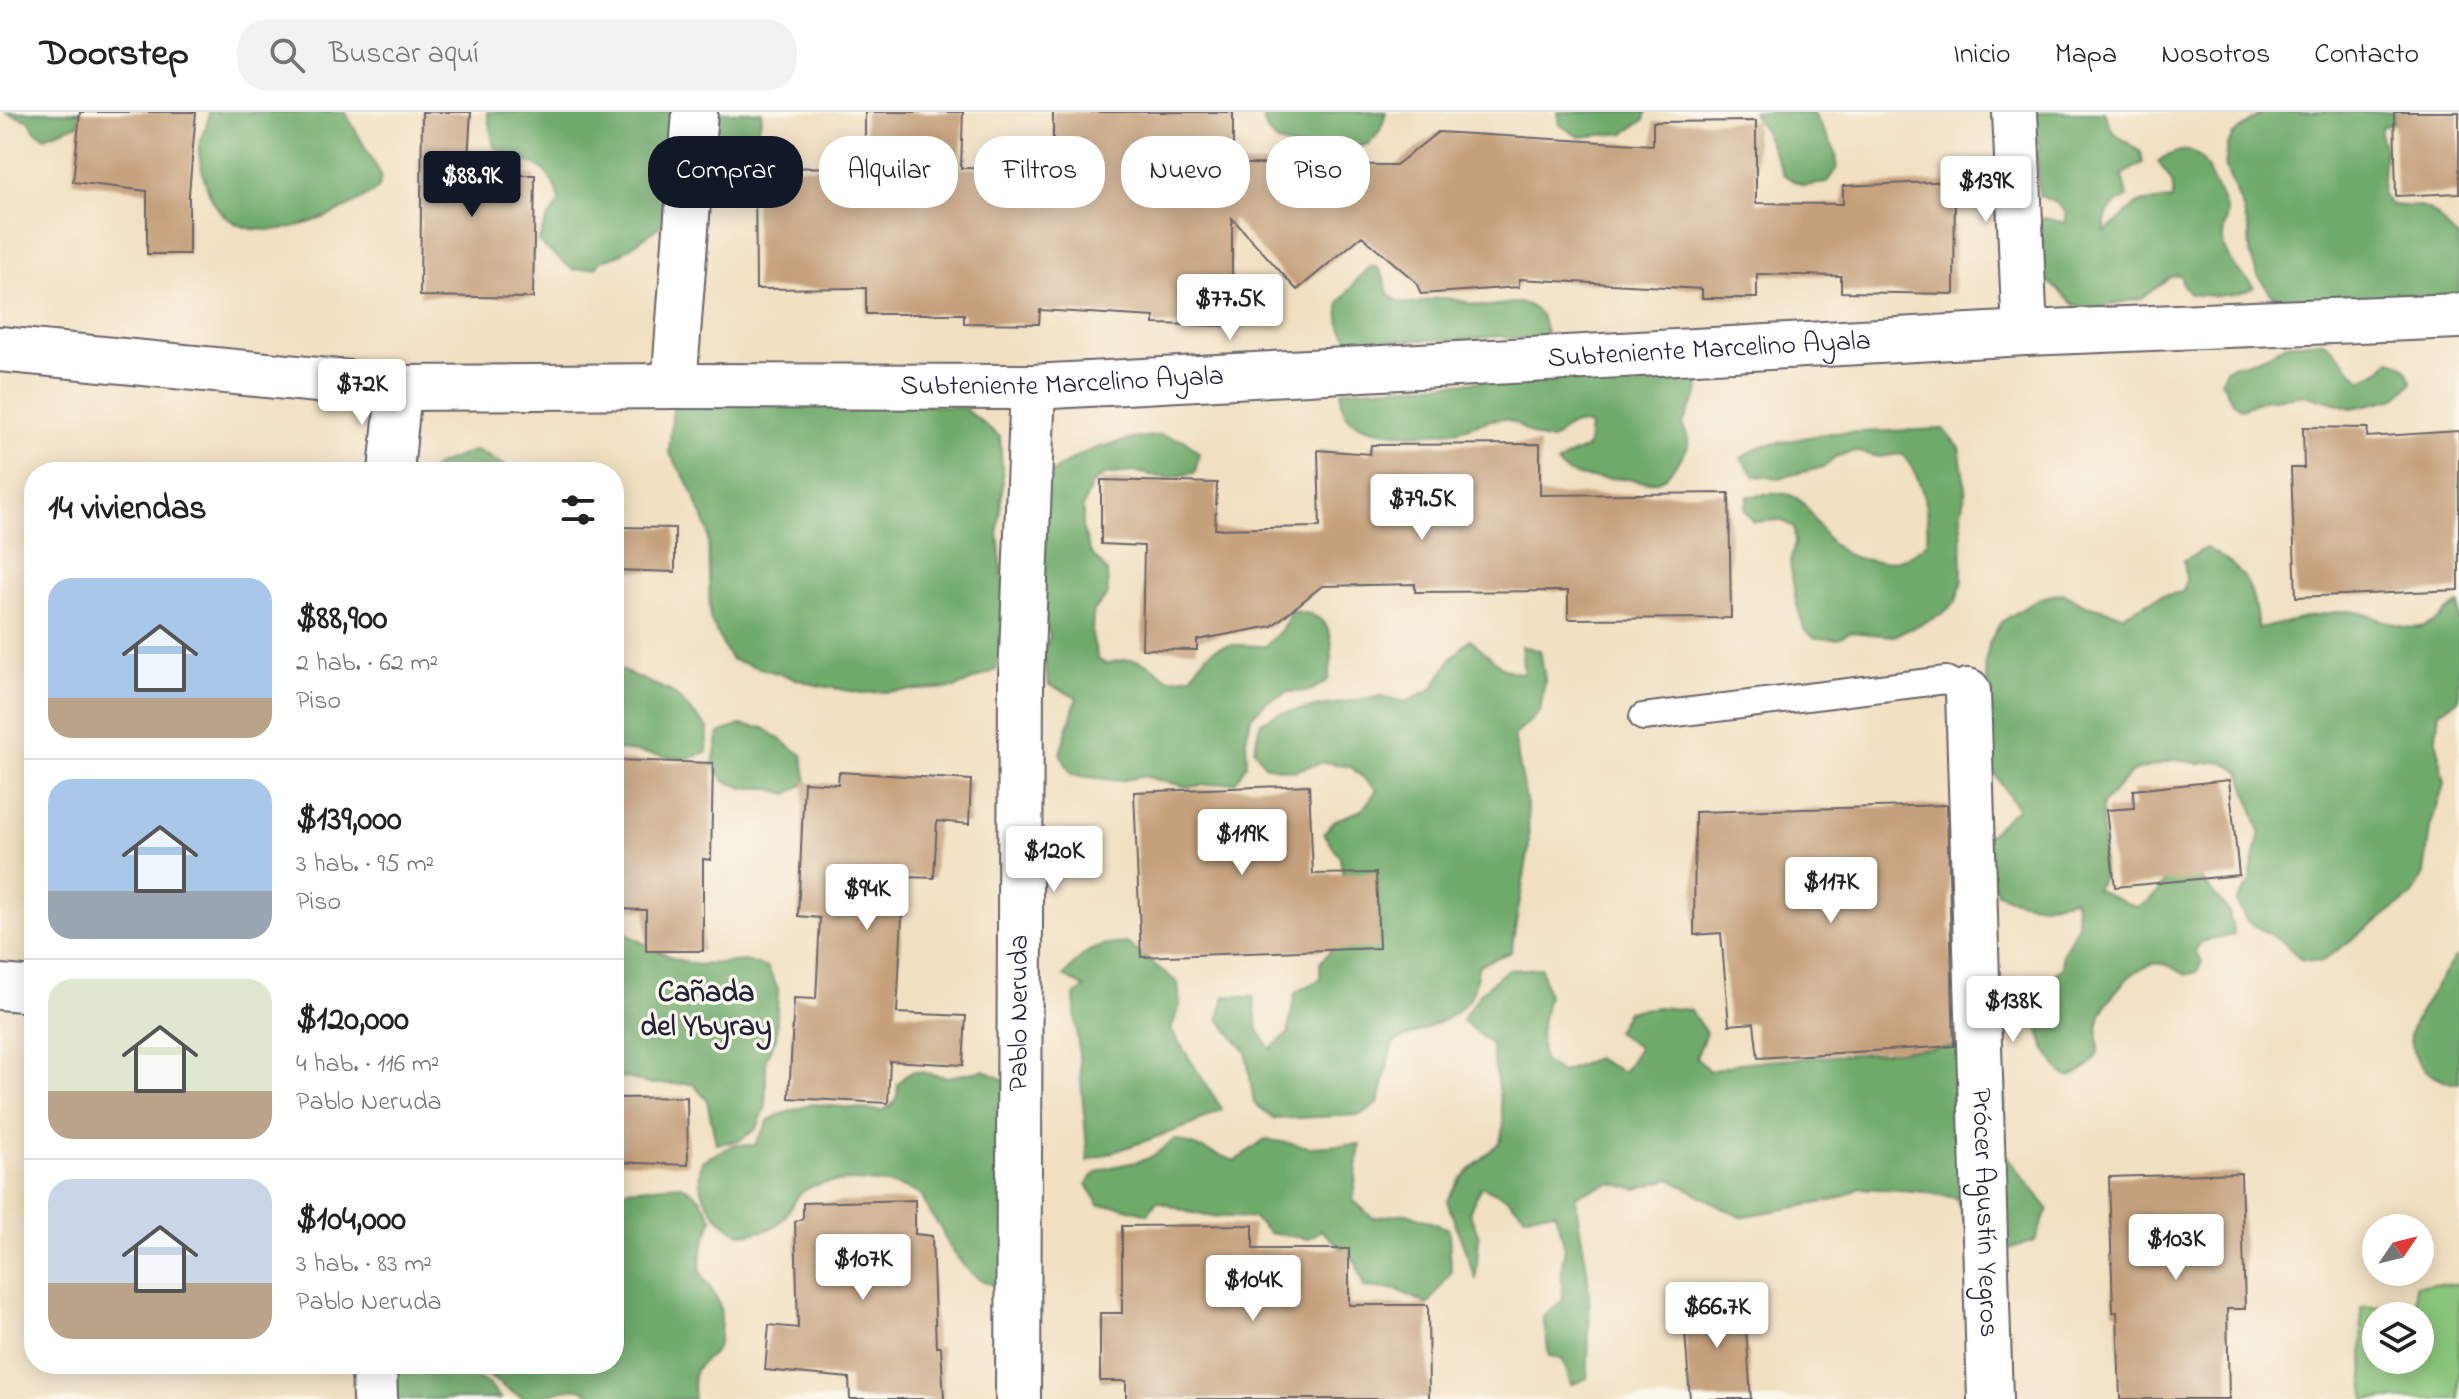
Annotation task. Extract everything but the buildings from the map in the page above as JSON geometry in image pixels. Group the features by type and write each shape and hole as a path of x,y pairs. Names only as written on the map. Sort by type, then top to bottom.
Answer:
{"street":[{"path":"674,386 695,112"},
{"path":"2015,112 2025,333"},
{"name":"Subteniente Marcelino Ayala","path":"0,349 399,388 1033,387 2025,333 2459,316"},
{"name":"Pablo Neruda","path":"1018,1399 1021,678 1033,387"},
{"path":"392,462 399,388"},
{"name":"Prócer Agustín Yegros","path":"1968,691 1990,1399"},
{"path":"0,987 24,989"},
{"path":"374,1374 375,1399"}],"lane":[{"path":"1643,717 1946,680 1968,691"}],"green space":[{"path":"5,112 81,113 78,124 45,137 35,131 29,121"},
{"path":"209,112 345,112 381,175 379,188 344,209 300,225 256,229 236,223 215,205 204,176 199,147"},
{"path":"487,112 762,112 755,136 648,136 648,208 680,208 677,214 622,253 601,261 596,267 573,270 538,242 547,220 560,201 554,186 542,169 494,147"},
{"path":"1263,112 1386,112 1380,130 1370,142 1370,136 1271,136"},
{"path":"1558,112 1646,112 1644,120 1625,133 1579,137 1560,125"},
{"path":"1752,112 1813,112 1836,153 1837,169 1826,183 1804,186 1784,175"},
{"path":"2030,112 2104,112 2113,132 2141,152 2143,163 2122,175 2127,197 2109,211 2105,232 2138,203 2172,199 2172,183 2158,161 2178,151 2186,150 2198,155 2223,199 2226,252 2254,287 2231,295 2190,294 2180,275 2170,277 2142,298 2086,310 2075,305 2043,277 2034,224 2044,218 2066,223 2066,213 2058,204 2039,195 2036,156 2040,145 2034,137"},
{"path":"2263,112 2408,112 2403,120 2381,127 2385,149 2382,195 2390,204 2429,210 2459,238 2459,307 2291,302 2271,294 2257,275 2243,209 2225,166 2233,135"},
{"path":"1371,267 1377,267 1388,293 1401,302 1413,304 1446,298 1482,306 1525,304 1541,315 1546,332 1538,340 1532,341 1501,336 1458,340 1352,340 1340,324 1340,302"},
{"path":"2321,341 2333,349 2362,380 2382,369 2390,360 2405,367 2412,383 2396,398 2351,408 2308,395 2263,400 2241,409 2232,401 2221,380 2226,369 2235,364 2267,355 2287,344"},
{"path":"1670,370 1692,374 1700,382 1698,394 1682,425 1688,438 1685,452 1665,477 1651,482 1582,477 1557,464 1588,447 1590,426 1584,424 1570,426 1552,440 1536,437 1514,422 1502,419 1448,432 1399,433 1366,428 1354,422 1346,414 1342,402 1342,390"},
{"path":"714,391 964,408 1000,437 1003,483 998,530 1006,622 996,670 955,688 862,693 816,685 730,659 710,619 708,531 691,488 669,452 673,408"},
{"path":"1943,429 1959,447 1966,491 1961,511 1962,581 1956,602 1939,616 1894,636 1850,632 1838,639 1815,638 1805,631 1796,602 1790,562 1795,543 1794,527 1781,520 1754,522 1745,511 1748,496 1786,494 1798,499 1831,542 1843,552 1861,559 1891,561 1908,557 1927,542 1926,506 1920,484 1902,454 1879,457 1855,451 1835,457 1824,467 1779,478 1755,476 1741,458 1761,446 1830,433"},
{"path":"1160,435 1184,440 1199,453 1195,473 1166,478 1136,472 1104,475 1091,485 1083,507 1083,530 1091,553 1107,571 1108,595 1093,611 1092,636 1098,659 1106,664 1139,661 1169,679 1192,676 1207,655 1222,646 1266,646 1281,630 1292,611 1310,614 1320,620 1326,626 1332,643 1328,680 1310,691 1288,692 1267,701 1251,717 1246,739 1247,764 1235,782 1187,787 1143,776 1121,781 1072,775 1060,754 1077,697 1049,685 1043,654 1050,635 1031,603 1045,479 1084,453 1128,440"},
{"path":"476,450 498,462 444,462"},
{"path":"2207,548 2231,564 2246,580 2254,600 2258,629 2341,611 2361,613 2412,628 2434,622 2459,604 2459,699 2439,712 2436,737 2444,784 2430,828 2424,874 2413,895 2321,962 2300,959 2284,943 2247,921 2236,902 2249,884 2260,832 2240,771 2220,761 2199,764 2177,759 2132,772 2102,805 2103,877 2095,889 2136,907 2155,894 2168,876 2200,878 2229,912 2234,935 2201,942 2195,951 2202,961 2197,972 2186,975 2166,965 2153,964 2132,975 2114,994 2101,1015 2098,1052 2094,1059 2080,1072 2067,1077 2047,1051 2038,1027 2035,1005 2042,987 2063,967 2062,955 2078,925 2075,899 2043,905 2017,901 1997,893 1986,859 1986,837 2018,808 1992,771 1985,663 1990,641 2001,622 2040,598 2063,593 2083,604 2123,615 2160,596 2183,592 2186,579 2184,560"},
{"path":"1470,639 1504,669 1524,674 1521,646 1540,650 1545,680 1540,712 1514,736 1528,811 1529,848 1511,952 1479,965 1473,991 1460,1009 1439,1023 1393,1043 1378,1104 1360,1115 1274,1119 1254,1103 1246,1052 1219,1019 1225,996 1253,997 1258,1030 1270,1049 1288,1034 1295,993 1320,979 1320,963 1343,937 1346,897 1340,858 1324,833 1335,820 1362,810 1377,790 1351,767 1325,762 1293,771 1265,765 1254,749 1261,722 1280,713 1381,696 1406,702 1432,689 1451,659"},
{"path":"624,671 672,692 708,728 707,752 687,759 624,751"},
{"path":"740,725 764,728 802,755 807,782 788,794 767,788 744,788 724,781 713,763 719,733"},
{"path":"624,930 631,937 675,959 698,965 745,961 768,968 778,989 776,1038 766,1058 766,1106 757,1128 739,1141 716,1144 707,1100 693,1084 648,1084 625,1077"},
{"path":"1127,943 1178,983 1180,1005 1171,1030 1222,1109 1191,1125 1088,1161 1074,996 1085,988 1064,976 1091,950"},
{"path":"2459,955 2459,1083 2453,1083 2429,1073 2421,1065 2410,1040 2422,1009 2453,959"},
{"path":"1541,968 1548,995 1540,1033 1543,1061 1561,1073 1595,1058 1623,1072 1639,1048 1616,1032 1627,1011 1658,1007 1690,1010 1706,1033 1696,1058 1710,1071 1739,1063 1962,1046 2005,1082 2002,1150 2048,1209 2035,1241 2008,1249 1975,1251 1956,1198 1917,1191 1860,1188 1836,1200 1740,1217 1670,1179 1636,1189 1611,1183 1576,1195 1586,1261 1589,1338 1587,1378 1571,1385 1563,1360 1549,1356 1543,1316 1563,1300 1561,1271 1565,1248 1555,1212 1525,1215 1507,1198 1481,1186 1469,1212 1479,1236 1476,1280 1447,1201 1461,1178 1500,1142 1504,1124 1491,1044 1462,1020 1481,992 1507,970"},
{"path":"984,1070 1010,1083 1009,1285 989,1283 972,1274 946,1241 923,1197 913,1191 863,1181 813,1186 800,1194 784,1218 773,1227 761,1232 740,1234 722,1221 703,1193 700,1183 702,1161 733,1145 755,1145 769,1120 779,1115 813,1104 881,1111 892,1105 898,1085 914,1071 948,1077"},
{"path":"1175,1139 1235,1161 1265,1139 1309,1147 1360,1144 1353,1200 1373,1218 1407,1213 1449,1229 1451,1272 1428,1305 1398,1290 1364,1287 1356,1262 1321,1230 1309,1239 1269,1233 1254,1218 1207,1216 1157,1201 1148,1214 1119,1206 1099,1205 1087,1184 1092,1177 1106,1168 1149,1158"},
{"path":"682,1185 700,1198 712,1218 700,1266 720,1308 720,1337 716,1349 695,1374 694,1399 596,1399 580,1389 525,1398 513,1393 484,1374 624,1374 625,1189"},
{"path":"2459,1284 2459,1399 2365,1399 2364,1374 2434,1374 2434,1302 2416,1302 2415,1286"},
{"path":"376,1374 472,1374 489,1385 501,1399 386,1399"}],"district":[{"name":"Cañada del Ybyray","path":"706,1011"}]}
